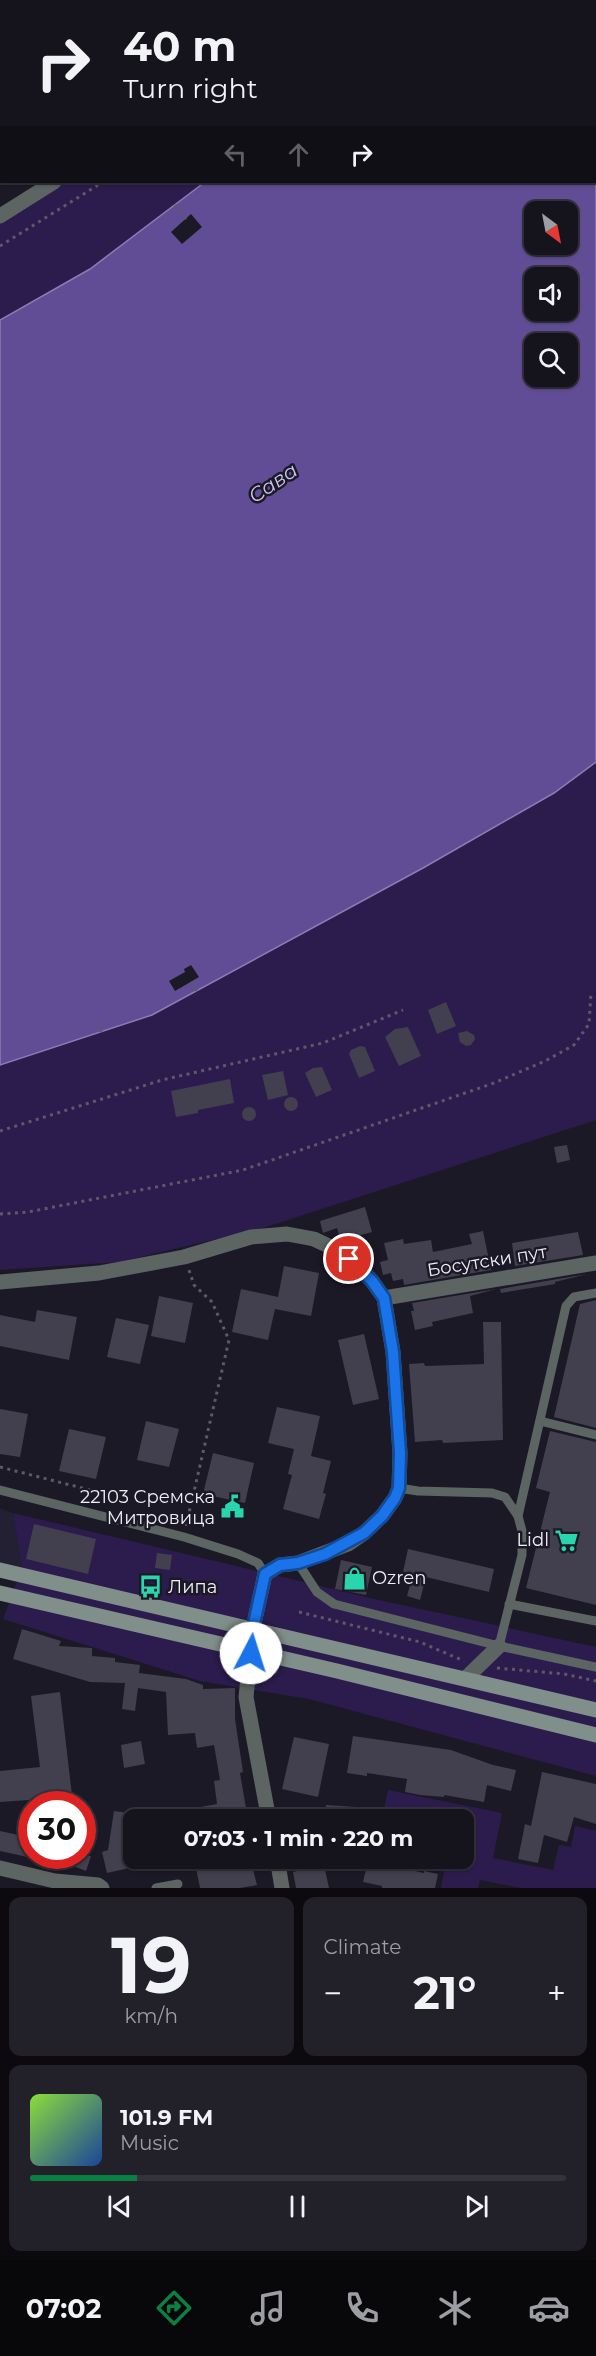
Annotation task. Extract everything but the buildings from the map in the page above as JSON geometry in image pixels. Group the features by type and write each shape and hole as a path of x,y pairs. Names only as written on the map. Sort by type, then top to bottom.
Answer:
{"main road":[{"path":"7,1571 253,1628 295,1641 466,1678 596,1710"},
{"path":"0,1593 251,1653 337,1671 596,1735"}],"street":[{"path":"0,216 52,183"},
{"path":"0,1282 99,1273 184,1257 251,1237 287,1234 314,1239 339,1251 359,1267 384,1298 393,1352 400,1453 399,1488 382,1516 348,1544 298,1563 280,1565 265,1574 253,1628 246,1696 267,1809"},
{"name":"Босутски пут","path":"384,1298 596,1263"},
{"path":"466,1678 482,1665 499,1646"},
{"path":"0,1868 55,1881 102,1888"},
{"path":"279,1869 282,1888"}],"lane":[{"path":"518,1515 566,1306 574,1297 596,1293"},
{"path":"540,1421 596,1435"},
{"path":"399,1488 418,1491 492,1493 505,1497 518,1515 522,1531 522,1555 499,1646"},
{"path":"0,1490 184,1537 238,1554 258,1563 265,1574"},
{"path":"0,1563 7,1571"},
{"path":"298,1563 317,1592 334,1604 499,1646 596,1667"},
{"path":"509,1604 596,1621"},
{"path":"156,1888 178,1884"}],"path":[{"path":"0,246 101,183"},
{"path":"176,205 186,219"},
{"path":"191,982 197,992"},
{"path":"0,1214 28,1212 243,1170 494,1083 545,1061 574,1045 590,1024 591,992"},
{"path":"0,1131 162,1080 323,1043 404,1010"},
{"path":"98,1023 101,1032"},
{"path":"184,1257 194,1285 212,1302 229,1340 184,1537"},
{"path":"0,1467 90,1491"},
{"path":"299,1612 420,1642 462,1660 498,1669 564,1674 596,1682"}],"shaded area":[{"path":"49,183 204,183 90,269 0,320 0,215"},
{"path":"596,762 596,1120 263,1228 119,1262 0,1270 0,1065 152,1015 423,868 554,793"},
{"path":"0,1508 13,1513 22,1568 0,1563"},
{"path":"13,1513 379,1600 596,1647 596,1776 309,1699 200,1681 3,1619 22,1568"},
{"path":"388,1790 502,1813 493,1858 553,1870 559,1845 571,1847 575,1826 596,1831 596,1888 520,1888 480,1880 478,1888 441,1888 444,1872 429,1869 474,1869 474,1809 384,1809"}],"water":[{"name":"Сава","path":"204,183 596,183 596,762 554,793 423,868 152,1015 0,1065 0,320 90,269"}],"pier":[{"path":"191,214 202,227 182,244 171,232"},
{"path":"191,965 199,977 175,991 169,981 185,972 184,969"}],"place":[{"name":"22103 Сремска Митровица","path":"233,1507"},
{"name":"Lidl","path":"567,1540"},
{"name":"Ozren","path":"354,1578"},
{"name":"Липа","path":"150,1587"}],"route":[{"path":"251,1653 253,1628 265,1574 280,1565 298,1563 348,1544 375,1524 395,1498 399,1488 400,1453 393,1352 384,1298 372,1281 349,1259"}]}
